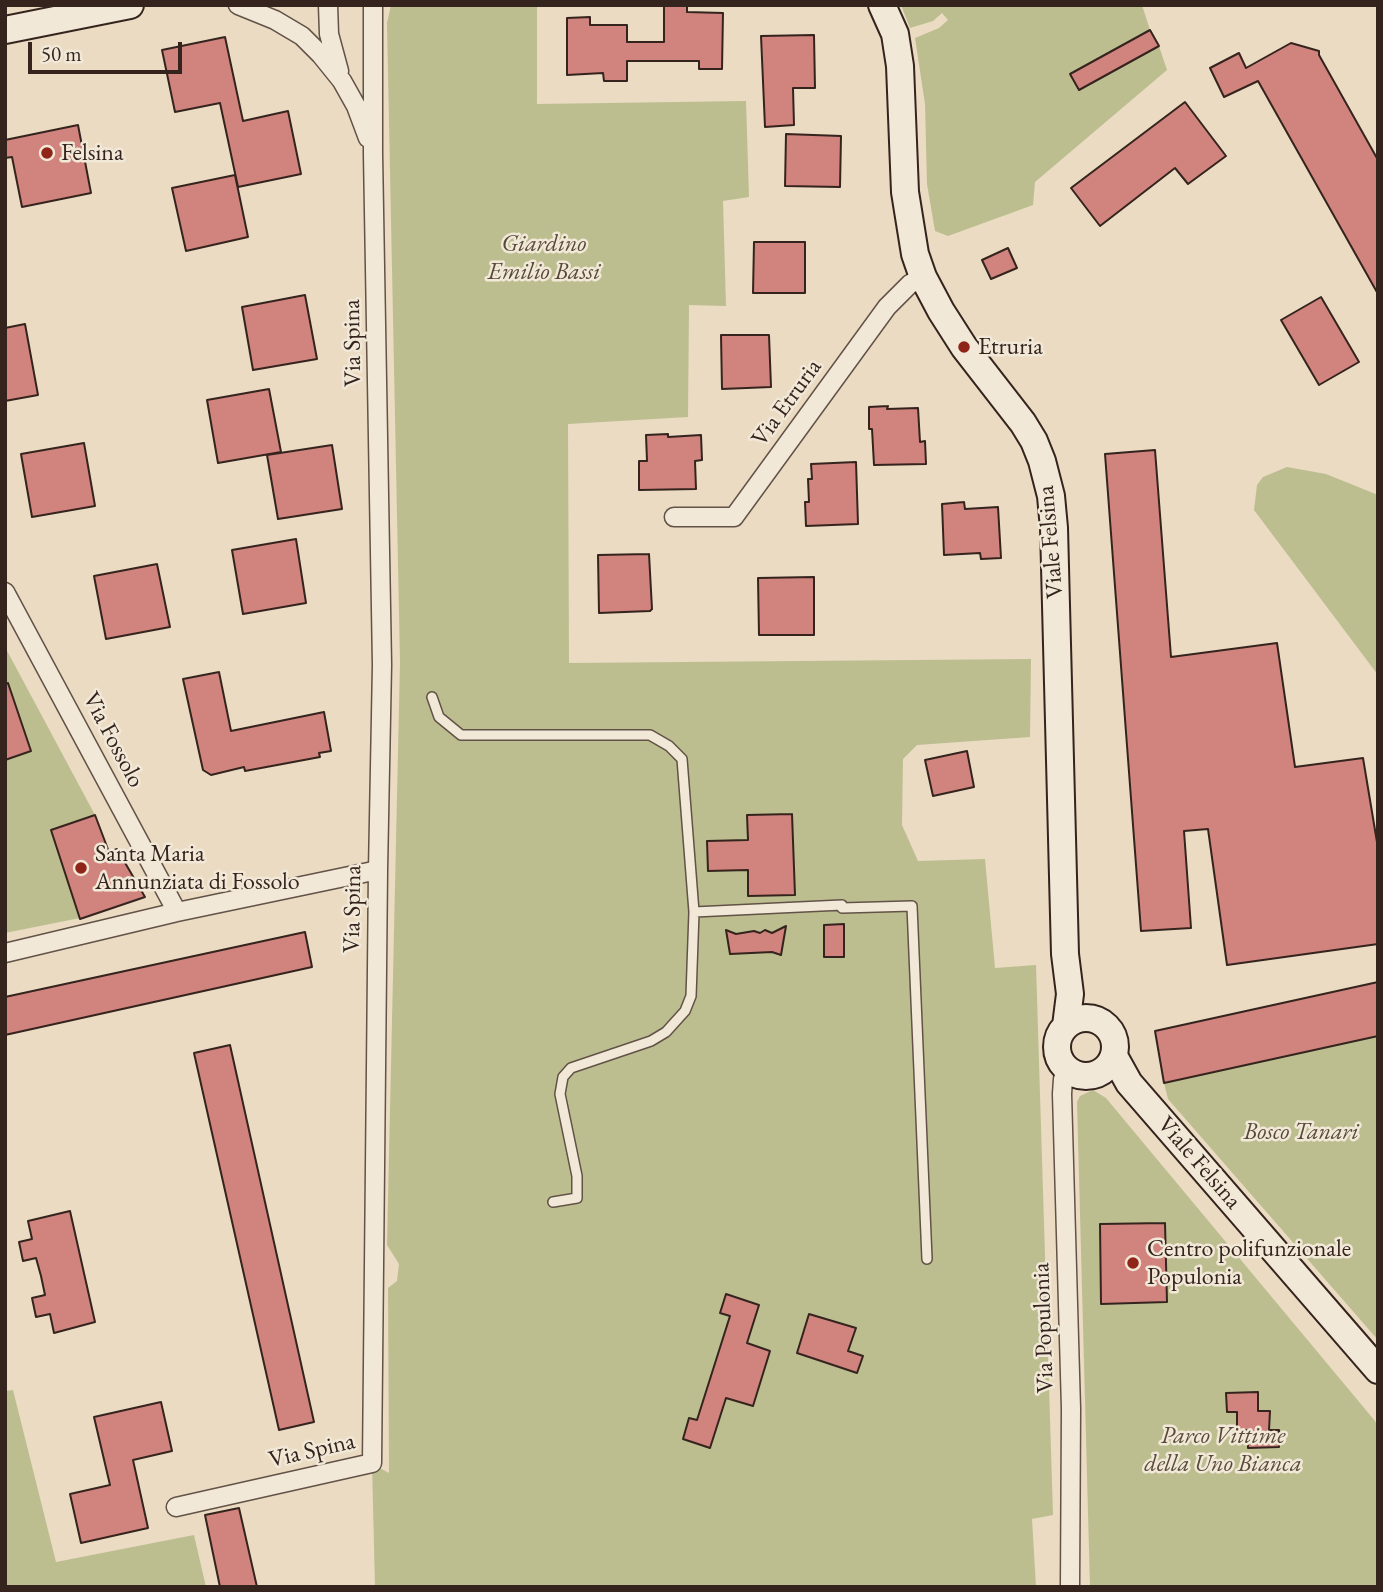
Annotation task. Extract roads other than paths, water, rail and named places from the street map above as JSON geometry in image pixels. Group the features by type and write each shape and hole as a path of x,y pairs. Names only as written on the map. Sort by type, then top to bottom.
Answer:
{"street":[{"path":"5,30 130,5"},
{"name":"Via Spina","path":"238,5 275,20 302,36 321,55 342,80 356,106 373,154"},
{"name":"Via Spina","path":"328,5 329,34 342,80"},
{"name":"Via Spina","path":"176,1507 372,1464 382,665 373,5"},
{"name":"Viale Felsina","path":"881,5 895,34 900,66 905,192 910,233 923,277 964,347 1023,423 1042,461 1051,496 1055,528 1065,954 1076,1022 1095,1020 1109,1030 1115,1047 1108,1064 1129,1083 1378,1370"},
{"name":"Via Etruria","path":"674,517 734,517 887,307 910,284 923,277"},
{"name":"Via Fossolo","path":"5,592 177,912"},
{"path":"5,953 177,912 378,870"},
{"path":"1076,1022 1057,1044 1058,1053 1068,1070 1085,1076 1108,1064"},
{"name":"Via Populonia","path":"1068,1070 1063,1079 1062,1094 1071,1409 1070,1587"}],"lane":[{"path":"432,698 439,717 461,735 650,735 669,746 682,759 694,912 691,996 685,1011 666,1032 651,1041 571,1068 563,1077 561,1094 577,1176 577,1198 554,1202"},
{"path":"694,912 912,906 927,1259"}],"place":[{"name":"Felsina","path":"47,153"},
{"name":"Etruria","path":"964,347"},
{"name":"Santa Maria Annunziata di Fossolo","path":"81,868"},
{"name":"Centro polifunzionale Populonia","path":"1133,1263"}],"park label":[{"name":"Giardino Emilio Bassi","path":"544,258"},
{"name":"Bosco Tanari","path":"1301,1132"},
{"name":"Parco Vittime della Uno Bianca","path":"1223,1450"}]}
